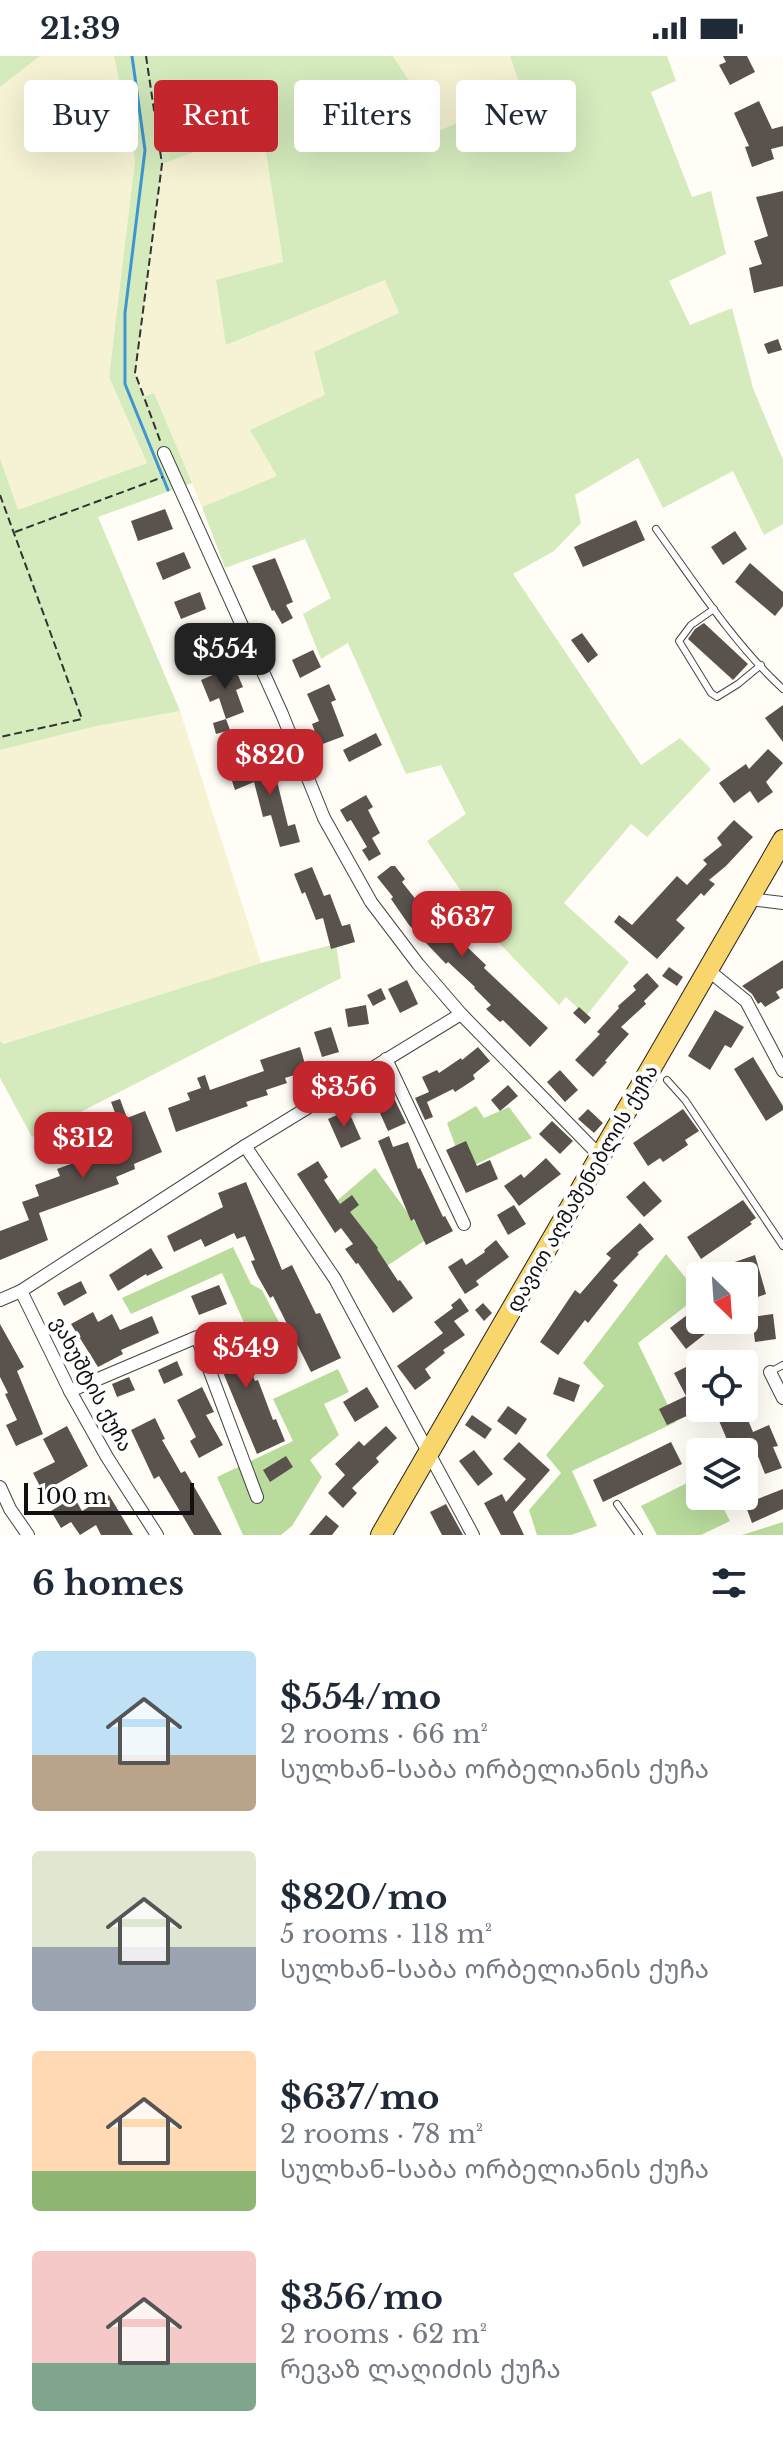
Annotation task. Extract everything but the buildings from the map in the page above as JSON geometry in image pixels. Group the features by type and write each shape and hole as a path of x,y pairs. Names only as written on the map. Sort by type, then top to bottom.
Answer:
{"main road":[{"name":"დავით აღმაშენებლის ქუჩა","path":"381,1535 783,840"}],"street":[{"path":"164,453 276,699 324,818 371,902 461,1014 600,1156"},
{"path":"749,899 783,903"},
{"path":"708,970 746,1001 783,1071"},
{"path":"0,1300 21,1291 245,1146 461,1014"},
{"path":"386,1059 464,1224"},
{"path":"245,1146 335,1279 473,1535"},
{"name":"ვახუშტის ქუჩა","path":"21,1291 70,1391 107,1457 157,1535"},
{"path":"70,1391 197,1337 257,1497"},
{"path":"770,1372 783,1398"},
{"path":"0,1487 10,1509 28,1535"}],"lane":[{"path":"656,529 714,609 783,689"},
{"path":"714,609 691,625 679,641 711,693 717,697 761,665"},
{"path":"667,1080 685,1100 783,1246"},
{"path":"770,1372 783,1365"},
{"path":"617,1504 639,1535"}],"path":[{"path":"146,56 162,164 135,373 164,453"},
{"path":"14,532 157,479"},
{"path":"0,495 82,719 0,737"}],"shaded area":[{"path":"40,56 114,56 119,80 24,80 24,152 133,152 135,160 109,377 147,463 17,511 0,458 0,87"},
{"path":"393,56 510,56 519,80 456,80 456,124 441,131 440,80 408,80"},
{"path":"194,152 266,152 283,262 226,344 386,280 399,314 314,352 326,395 278,476 202,507 154,393 143,397 135,373 162,164"},
{"path":"180,711 261,963 2,1044 0,750 97,726"}],"green space":[{"path":"0,56 40,56 0,87"},
{"path":"114,56 393,56 409,80 294,80 294,152 440,152 440,128 456,123 456,152 576,152 576,80 518,80 510,56 667,56 676,81 651,92 692,197 711,191 726,254 669,281 690,325 732,308 753,388 783,460 783,524 764,535 733,471 663,508 638,458 575,495 581,523 554,551 513,574 641,765 680,738 711,769 647,837 631,824 564,903 629,962 586,1016 566,997 559,1005 501,945 427,841 466,814 441,765 406,774 348,643 321,659 303,614 331,598 305,539 225,568 202,507 277,476 250,430 325,395 314,352 399,313 385,280 226,345 216,280 283,262 266,152 278,152 278,80 154,80 154,152 194,152 162,164 135,373 143,397 154,393 192,483 98,517 180,711 97,726 0,750 0,458 18,510 147,463 109,377 135,160 133,152 138,152 138,80 119,80"},
{"path":"336,944 341,978 32,1137 0,1078 0,1041 3,1044 261,963"},
{"path":"476,1106 484,1118 509,1107 532,1138 464,1170 447,1123"},
{"path":"375,1168 427,1239 384,1268 332,1205"},
{"path":"233,1247 251,1284 262,1290 293,1349 261,1361 222,1273 131,1314 122,1298"},
{"path":"666,1254 686,1278 686,1306 638,1343 676,1422 572,1471 597,1526 571,1535 537,1535 529,1510 561,1473 546,1455 604,1386 583,1363"},
{"path":"338,1369 349,1392 324,1404 339,1435 310,1460 322,1477 292,1526 281,1535 243,1535 217,1477 293,1441 273,1399"},
{"path":"686,1484 686,1510 724,1510 730,1521 701,1535 657,1535 641,1506"},
{"path":"783,1522 783,1535 742,1535"}],"waterway":[{"path":"132,56 145,150 125,313 125,384 168,490"}]}
